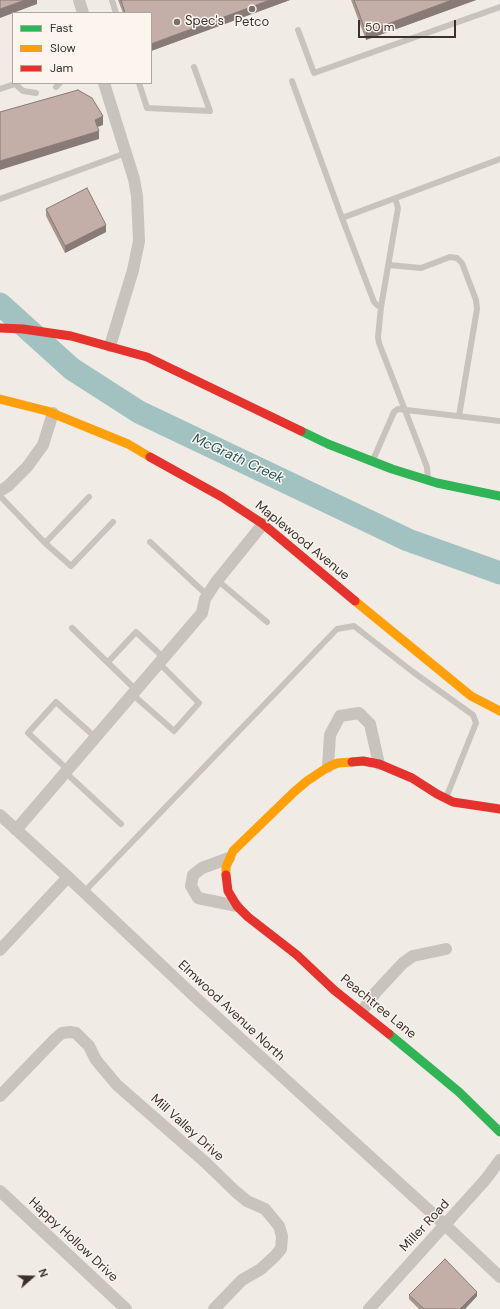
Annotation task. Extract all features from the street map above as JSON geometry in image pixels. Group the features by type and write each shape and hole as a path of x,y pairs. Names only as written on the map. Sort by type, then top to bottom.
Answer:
{"street":[{"path":"79,0 83,12"},
{"path":"104,84 134,179 137,196 139,240 134,270 110,346"},
{"path":"2,328 51,333 110,346 147,357 328,444 372,462 444,485 500,496"},
{"name":"Maplewood Avenue","path":"0,399 53,413 128,444 222,497 263,524 471,696 500,711"},
{"path":"2,489 27,467 43,445 53,413"},
{"path":"16,830 202,613 207,595 217,580 263,524"},
{"path":"328,767 330,735 340,716 359,713 370,724 379,764"},
{"path":"229,858 233,851 294,792 328,767 338,763 363,761 379,764 412,778 453,802 500,809"},
{"name":"Elmwood Avenue North","path":"2,820 16,830 68,877 195,998 500,1276"},
{"name":"Peachtree Lane","path":"229,858 202,868 193,875 190,886 198,898 236,906"},
{"name":"Peachtree Lane","path":"229,858 226,867 226,879 228,891 236,906 296,955 334,990 362,1011 459,1092 500,1132"},
{"path":"0,950 68,877"},
{"path":"362,1011 376,992 402,963 413,956 446,949"},
{"name":"Mill Valley Drive","path":"0,1096 62,1033 76,1033 89,1046 96,1060 117,1084 248,1202 265,1209 279,1226 282,1236 281,1249 261,1269 242,1280 214,1309"},
{"name":"Miller Road","path":"369,1309 486,1179 500,1160"},
{"name":"Happy Hollow Drive","path":"0,1191 126,1309"}],"lane":[{"path":"112,0 116,12"},
{"path":"298,30 314,73 500,7"},
{"path":"139,84 147,108 210,111 194,68"},
{"path":"292,81 374,302 381,307"},
{"path":"0,89 16,84 22,91 36,94"},
{"path":"0,199 126,153"},
{"path":"342,218 500,159"},
{"path":"395,198 398,208 381,307 378,337 427,467 428,480"},
{"path":"389,265 421,268 450,257 457,258 462,263 476,300 477,309 460,416"},
{"path":"372,462 394,412 398,409 500,421"},
{"path":"2,489 45,543 71,566 113,522"},
{"path":"45,543 89,497"},
{"path":"150,542 207,595"},
{"path":"217,580 267,622"},
{"path":"84,892 337,629 354,626 413,672 473,714 476,723 446,798"},
{"path":"72,628 108,662 134,692 174,731 199,703 136,632 108,662"},
{"path":"95,737 56,702 28,733 121,824"}],"building":[{"path":"0,0 25,0 0,9"},
{"name":"Spec's","path":"121,0 270,0 152,44 152,12 125,12"},
{"path":"354,0 452,0 366,32"},
{"path":"78,90 92,98 103,116 95,120 99,131 0,161 0,112"},
{"path":"87,188 106,225 65,246 46,209"},
{"path":"445,1259 477,1292 460,1309 424,1309 409,1295"}],"waterway":[{"name":"McGrath Creek","path":"0,304 72,369 139,412 408,540 500,573"}],"traffic: fast":[{"path":"301,431 328,444 392,469 437,483 500,496"},
{"path":"389,1034 459,1092 500,1132"}],"traffic: slow":[{"path":"0,399 47,411 128,444 150,457"},
{"path":"355,601 471,696 500,711"},
{"path":"226,875 226,867 233,851 294,792 328,767 338,763 352,762"}],"traffic: jam":[{"path":"0,328 23,329 71,336 147,357 301,431"},
{"path":"150,457 222,497 263,524 355,601"},
{"path":"352,762 363,761 379,764 412,778 453,802 500,809"},
{"path":"226,875 228,891 237,906 248,917 297,955 334,990 389,1034"}],"place":[{"name":"Petco","path":"252,9"},
{"name":"Spec's","path":"177,22"}]}
